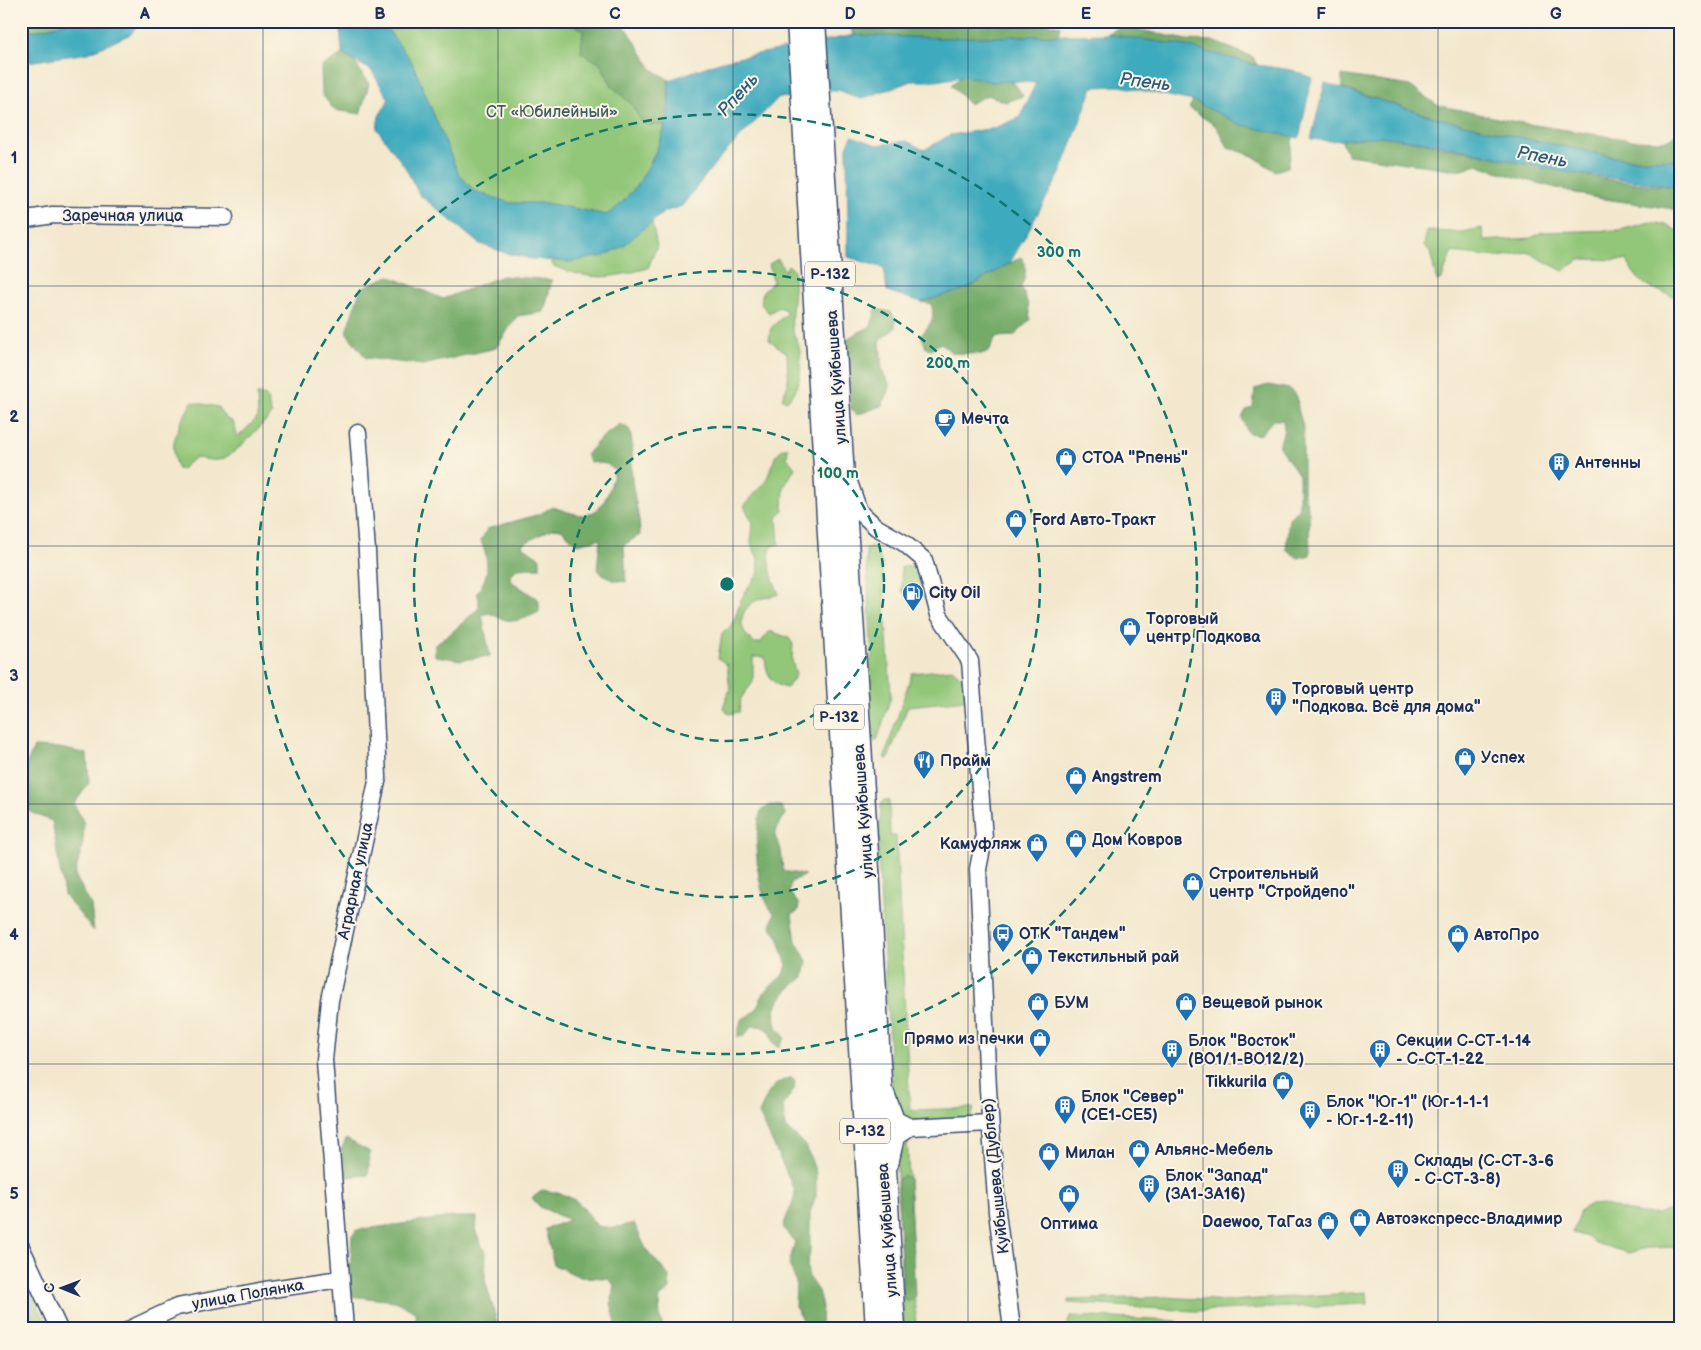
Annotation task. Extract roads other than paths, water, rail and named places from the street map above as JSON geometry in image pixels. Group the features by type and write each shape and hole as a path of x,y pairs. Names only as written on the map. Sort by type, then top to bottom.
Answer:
{"highway":[{"name":"Р-132","path":"806,25 811,114"},
{"name":"улица Куйбышева","path":"811,114 840,435 869,885 876,1049 894,1329"},
{"name":"улица Куйбышева","path":"811,114 876,1329"}],"street":[{"name":"Заречная улица","path":"21,220 53,215 225,218"},
{"name":"Аграрная улица","path":"345,1329 324,1060 330,1000 378,776 367,551 358,433"},
{"name":"Куйбышева (Дублер)","path":"840,435 850,487 859,511 882,532 904,544 924,560 939,615 970,661 984,838 978,869 990,1123 997,1212 1012,1329"},
{"path":"876,1049 884,1090 896,1120 910,1127 990,1123"},
{"path":"886,1200 888,1176 896,1137 910,1127"},
{"path":"21,1247 59,1329"},
{"name":"улица Полянка","path":"130,1329 178,1307 265,1290 340,1279"}],"water":[{"path":"73,21 140,21 131,34 88,53 21,63 21,30 37,30"},
{"name":"Рпень","path":"337,21 381,21 412,62 458,173 474,191 510,203 546,203 607,215 637,185 652,159 667,118 669,80 722,61 854,35 942,38 1106,34 1181,45 1257,65 1292,70 1312,78 1299,138 1242,125 1193,101 1120,86 1093,87 1061,172 1010,263 966,289 921,302 887,291 884,268 848,257 847,147 852,136 877,145 907,141 924,150 950,135 994,128 1019,118 1036,83 992,82 966,76 936,81 912,81 861,99 838,90 791,98 779,97 717,161 682,206 664,212 622,247 604,256 569,262 532,259 505,253 478,243 419,194 405,167 377,129 379,116 389,99 371,70 342,54 340,25"},
{"name":"Рпень","path":"1325,83 1430,116 1527,139 1625,159 1680,160 1680,187 1558,171 1438,144 1382,136 1329,141 1311,139"}],"place":[{"name":"Мечта","path":"945,438"},
{"name":"СТОА \"Рпень\"","path":"1066,477"},
{"name":"Антенны","path":"1559,482"},
{"name":"Ford Авто-Тракт","path":"1016,539"},
{"name":"City Oil","path":"913,612"},
{"name":"Торговый центр Подкова","path":"1130,647"},
{"name":"Торговый центр \"Подкова. Всё для дома\"","path":"1276,717"},
{"name":"Успех","path":"1465,777"},
{"name":"Прайм","path":"924,780"},
{"name":"Angstrem","path":"1076,796"},
{"name":"Дом Ковров","path":"1076,859"},
{"name":"Камуфляж","path":"1037,863"},
{"name":"Строительный центр \"Стройдепо\"","path":"1193,902"},
{"name":"ОТК \"Тандем\"","path":"1003,953"},
{"name":"АвтоПро","path":"1458,954"},
{"name":"Текстильный рай","path":"1032,976"},
{"name":"БУМ","path":"1038,1022"},
{"name":"Вещевой рынок","path":"1186,1022"},
{"name":"Прямо из печки","path":"1040,1058"},
{"name":"Блок \"Восток\" (ВО1/1-ВО12/2)","path":"1172,1069"},
{"name":"Секции С-СТ-1-14 - С-СТ-1-22","path":"1380,1069"},
{"name":"Tikkurila","path":"1283,1101"},
{"name":"Блок \"Север\" (СЕ1-СЕ5)","path":"1065,1125"},
{"name":"Блок \"Юг-1\" (Юг-1-1-1 - Юг-1-2-11)","path":"1310,1130"},
{"name":"Альянс-Мебель","path":"1139,1169"},
{"name":"Милан","path":"1049,1172"},
{"name":"Склады (С-СТ-3-6 - С-СТ-3-8)","path":"1398,1189"},
{"name":"Блок \"Запад\" (ЗА1-ЗА16)","path":"1149,1204"},
{"name":"Оптима","path":"1069,1214"},
{"name":"Автоэкспресс-Владимир","path":"1360,1238"},
{"name":"Daewoo, ТаГаз","path":"1328,1241"}],"park label":[{"name":"СТ «Юбилейный»","path":"552,112"}]}
